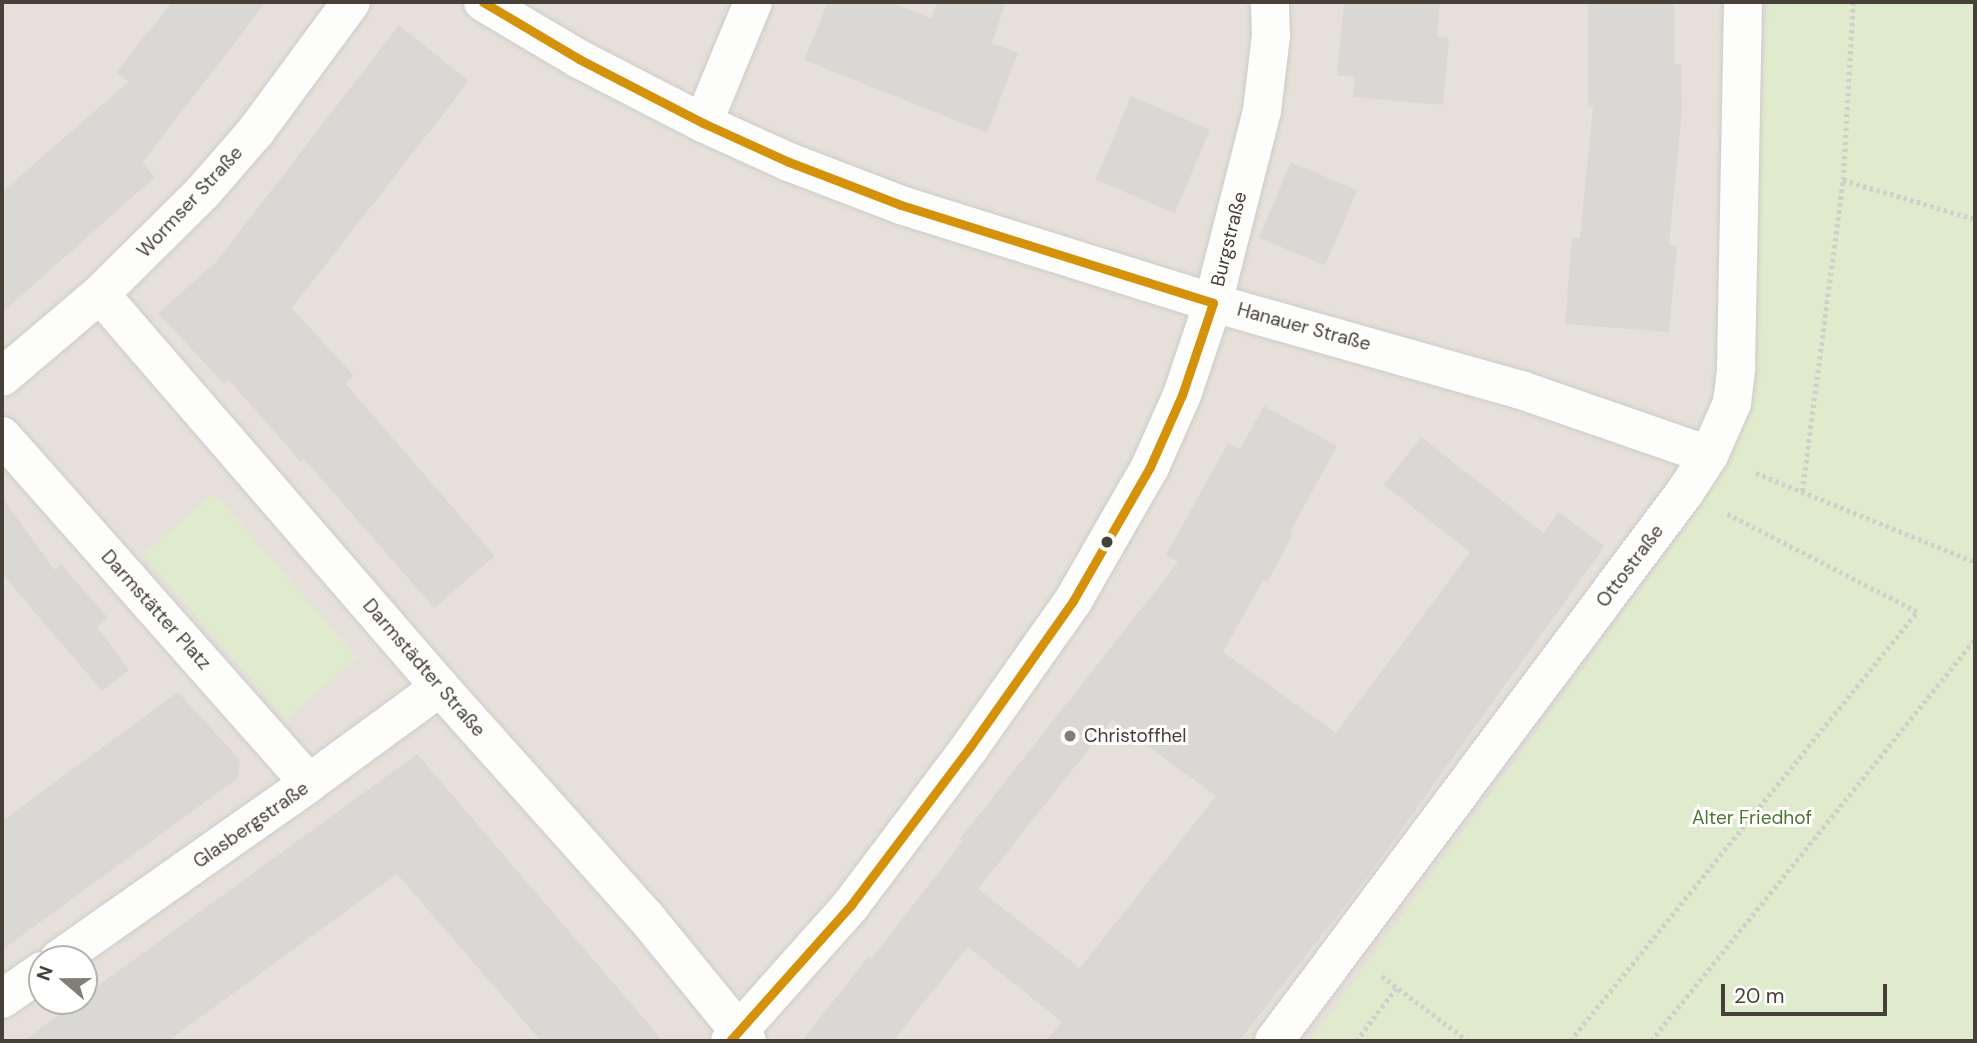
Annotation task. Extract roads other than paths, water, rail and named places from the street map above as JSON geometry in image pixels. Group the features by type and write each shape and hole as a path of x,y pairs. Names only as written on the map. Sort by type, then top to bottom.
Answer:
{"street":[{"name":"Wormser Straße","path":"2,377 100,295 203,192 256,131 351,2"},
{"name":"Hanauer Straße","path":"483,2 579,59 703,123 789,162 901,205 1213,303 1521,390 1709,455"},
{"path":"703,123 753,2"},
{"name":"Burgstraße","path":"739,1038 851,905 971,747 1073,601 1150,467 1182,395 1213,303 1262,111 1271,35 1270,2"},
{"name":"Ottostraße","path":"1273,1041 1346,948 1685,492 1709,455 1732,403 1736,368 1743,2"},
{"name":"Darmstädter Straße","path":"100,295 440,687 645,916 739,1038"},
{"name":"Darmstätter Platz","path":"2,436 309,783"},
{"name":"Glasbergstraße","path":"79,945 440,687"},
{"path":"2,999 28,981"}],"place":[{"name":"Christoffhel","path":"1070,736"}],"park label":[{"name":"Alter Friedhof","path":"1752,818"}]}
